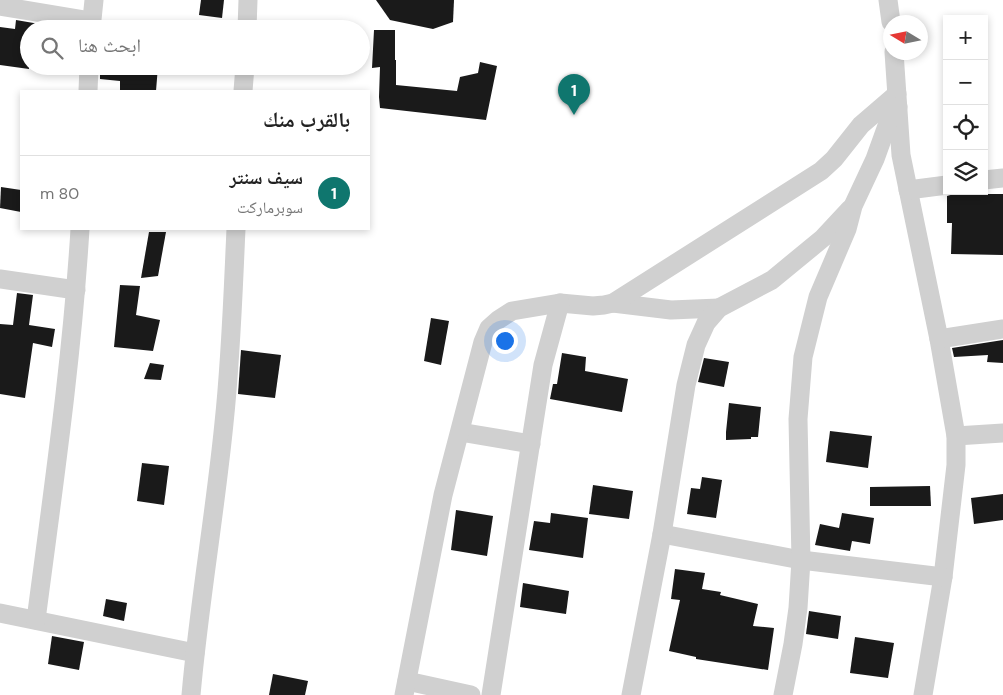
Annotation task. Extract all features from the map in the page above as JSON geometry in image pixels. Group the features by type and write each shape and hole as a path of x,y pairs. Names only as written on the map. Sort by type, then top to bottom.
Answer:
{"street":[{"path":"92,20 94,0"},
{"path":"247,20 248,0"},
{"path":"888,0 890,15"},
{"path":"0,6 67,20"},
{"path":"895,60 901,155 939,339 956,436 956,465 943,577 923,695"},
{"path":"88,90 89,75"},
{"path":"243,90 244,75"},
{"path":"631,695 662,534 686,385 696,345 706,323 719,308 772,280 823,238 852,206 875,159 898,100"},
{"path":"613,303 821,171 834,159 861,125 898,100"},
{"path":"988,180 1003,178"},
{"path":"908,190 943,186"},
{"path":"783,695 798,608 801,560 798,419 804,357 818,297 847,229 852,206"},
{"path":"36,620 76,290 80,230"},
{"path":"191,695 224,422 236,230"},
{"path":"0,279 76,290"},
{"path":"471,695 405,688 443,495 483,342 489,328 512,311 560,303 593,306 613,303 671,310 719,308"},
{"path":"491,695 543,365 560,303"},
{"path":"939,339 1003,329"},
{"path":"460,432 531,444"},
{"path":"956,436 1003,432"},
{"path":"662,534 801,560 943,577"},
{"path":"0,613 195,653"}],"building":[{"path":"201,0 224,0 222,18 199,15"},
{"path":"376,0 454,0 453,22 433,29 390,20"},
{"path":"16,20 20,21 20,68 0,65 0,27 15,29"},
{"path":"374,30 395,30 396,85 457,91 460,77 478,73 480,62 497,66 486,120 380,108 380,67 372,68"},
{"path":"100,75 157,75 156,90 120,90 120,81 100,79"},
{"path":"1,187 20,190 20,212 0,208"},
{"path":"1003,194 1003,255 951,254 952,223 947,223 947,196"},
{"path":"149,232 166,232 158,276 141,278"},
{"path":"120,285 140,286 136,315 160,320 153,351 114,347"},
{"path":"17,293 33,295 29,325 55,329 52,347 33,343 25,398 0,394 0,324 13,325"},
{"path":"431,318 449,321 441,365 424,361"},
{"path":"1003,340 1003,363 987,362 988,355 954,357 952,348"},
{"path":"241,350 281,355 275,398 238,394"},
{"path":"562,353 586,357 585,371 628,379 622,412 550,399 553,384 557,384"},
{"path":"704,358 729,362 724,387 698,382"},
{"path":"150,363 164,365 161,380 144,379"},
{"path":"729,403 761,407 758,437 726,440"},
{"path":"830,431 872,436 868,468 826,462"},
{"path":"142,463 169,466 164,505 137,501"},
{"path":"702,477 722,480 716,518 687,514 691,488 700,489"},
{"path":"593,485 633,491 629,519 589,514"},
{"path":"930,486 931,506 870,506 870,487"},
{"path":"1003,494 1003,520 974,524 971,498"},
{"path":"456,510 493,516 487,556 451,550"},
{"path":"551,513 588,518 583,558 529,550 534,521 550,523"},
{"path":"842,513 874,518 870,544 852,541 850,551 815,545 820,524 839,528"},
{"path":"675,569 705,573 702,589 721,592 720,595 758,604 753,626 774,628 768,670 696,659 696,657 669,651 680,600 671,599"},
{"path":"523,583 569,591 566,614 520,607"},
{"path":"106,599 127,603 124,621 103,616"},
{"path":"809,611 841,616 838,639 806,634"},
{"path":"52,636 84,642 79,670 48,664"},
{"path":"855,637 894,643 888,678 850,673"},
{"path":"273,674 308,681 305,695 269,695"}],"place":[{"name":"سيف سنتر","path":"574,115"}]}
